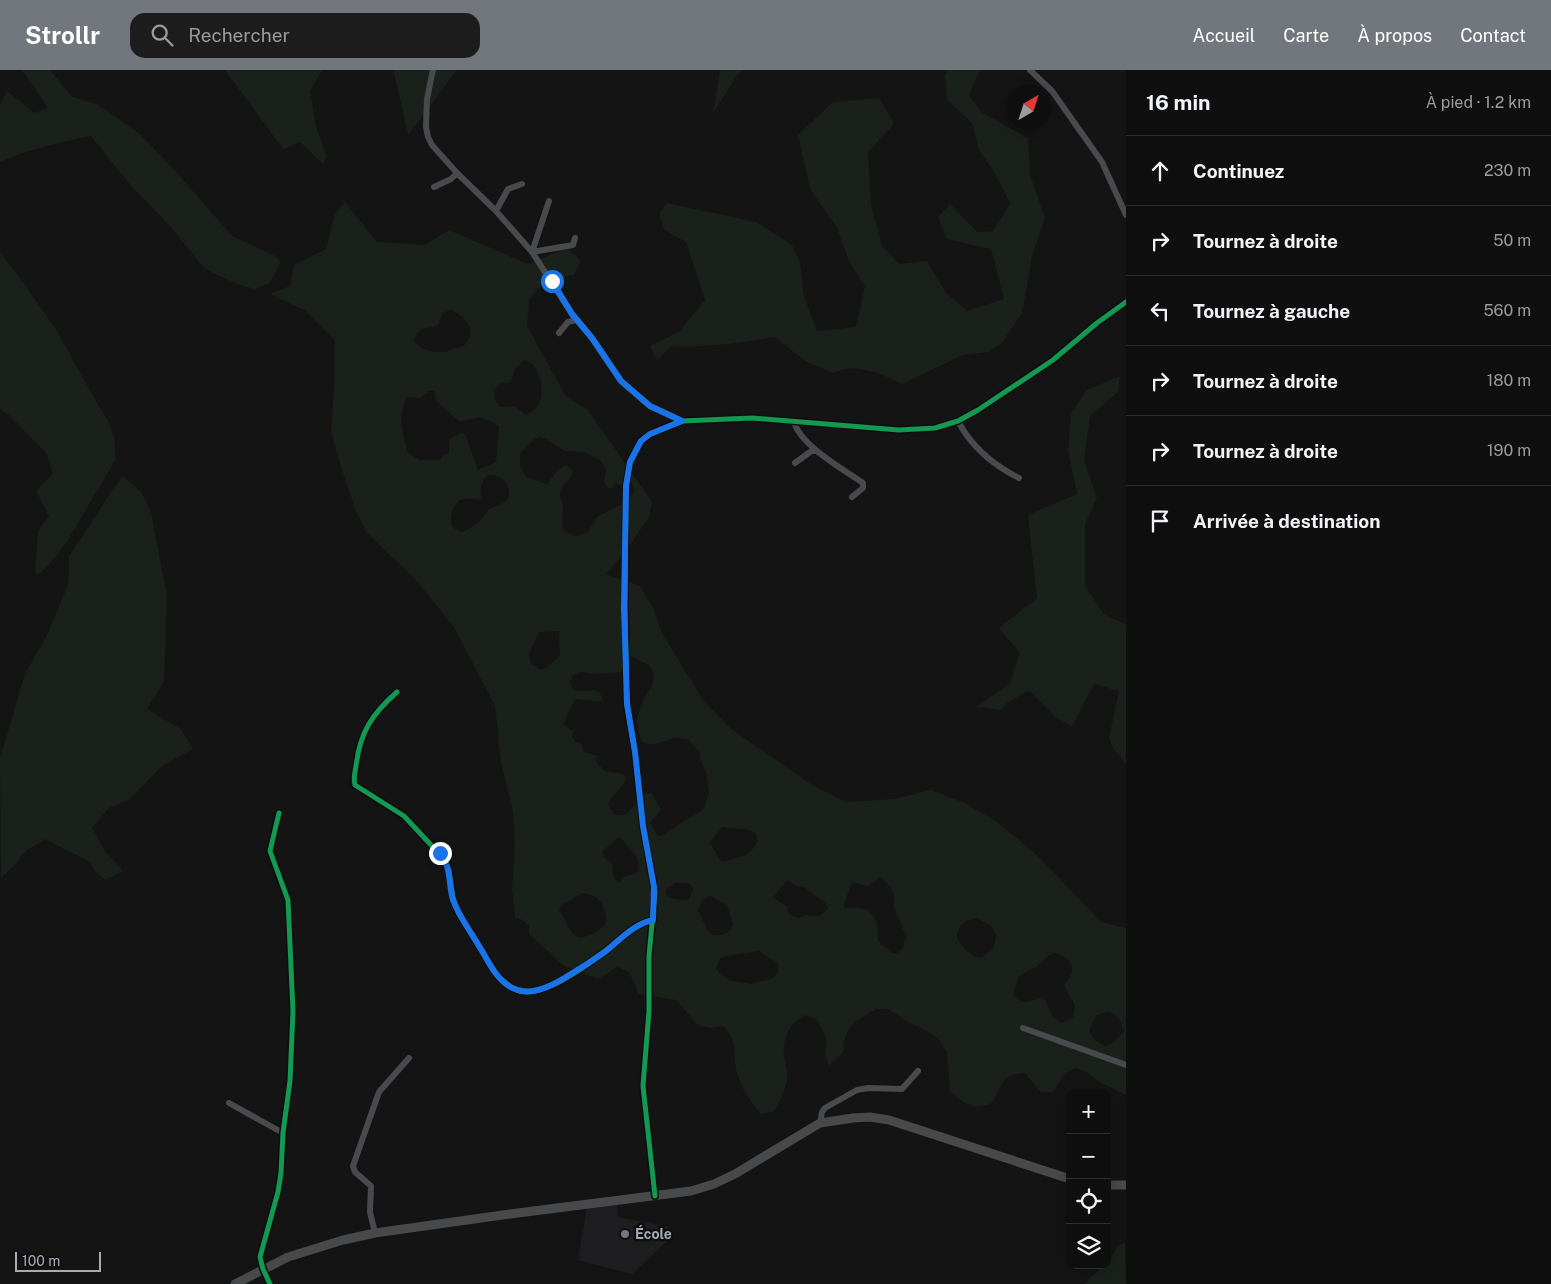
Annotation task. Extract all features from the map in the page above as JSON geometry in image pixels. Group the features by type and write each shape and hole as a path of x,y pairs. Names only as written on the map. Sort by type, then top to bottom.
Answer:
{"main road":[{"path":"235,1284 288,1257 313,1248 375,1233 691,1191 724,1180 820,1124 853,1118 870,1117 889,1120 1066,1178"},
{"path":"1111,1185 1126,1185"}],"street":[{"path":"433,70 427,99 426,132 432,145 457,173 496,211 532,252 576,320 592,338 621,381 650,406 682,421"},
{"path":"1030,70 1052,91 1102,162 1126,215"},
{"path":"434,187 451,179 457,173"},
{"path":"496,211 508,189 522,184"},
{"path":"532,252 549,201"},
{"path":"532,252 573,245 575,238"},
{"path":"655,1196 643,1086 649,1011 649,956 654,887 643,826 635,752 627,704 624,608 626,486 630,462 641,441 650,434 682,421 752,418 906,430 935,428 958,421 984,406 1052,360 1126,302"},
{"path":"559,333 568,322 576,320"},
{"path":"958,421 962,430 982,453 1008,473 1019,478"},
{"path":"794,422 796,429 816,450 863,484 863,488 852,497"},
{"path":"795,463 816,450"},
{"path":"397,692 375,714 361,739 355,785 404,816 445,860 449,871 453,898 459,914 497,975 503,981 519,991 538,991 558,982 591,962 640,924 653,920"},
{"path":"270,1284 263,1269 260,1252 278,1192 281,1173 283,1133 290,1081 292,1011 288,900 270,851 279,813"},
{"path":"1023,1028 1126,1065"},
{"path":"375,1233 370,1212 371,1186 355,1172 353,1166 379,1092 409,1058"},
{"path":"820,1124 822,1112 836,1101 862,1088 902,1089 918,1070"},
{"path":"229,1103 283,1133"}],"shaded area":[{"path":"22,70 50,70 72,97 97,104 140,134 232,236 275,256 281,262 270,283 254,289 235,283 205,269 170,226 131,186 91,136 44,146 0,162 0,104 7,91 34,113 48,108"},
{"path":"225,70 322,70 310,91 316,127 327,157 323,164 300,142 283,149"},
{"path":"392,70 457,70 408,135 394,72"},
{"path":"720,70 743,70 738,74 713,113"},
{"path":"948,70 980,70 969,95 981,112 1006,126 1006,130 1014,130 1028,138 1030,174 1045,218 1032,256 1022,313 1001,344 988,352 963,355 902,384 877,373 859,369 842,370 833,373 805,361 775,337 723,344 671,346 657,360 650,346 679,332 705,300 686,242 664,230 659,213 667,203 756,222 792,245 800,262 804,296 817,331 856,327 865,286 849,261 837,228 810,189 798,135 833,102 879,98 894,124 868,152 871,205 882,246 899,264 927,261 946,293 967,311 1004,299 991,249 947,239 938,217 950,204 977,232 993,231 1010,203 994,172 979,150 972,123 947,100 945,76"},
{"path":"345,202 377,242 425,245 449,230 528,264 567,248 581,260 574,275 545,280 529,300 527,326 565,395 588,410 652,502 649,517 626,551 606,574 640,586 653,608 662,633 703,700 730,728 812,785 846,802 894,799 931,790 965,803 997,822 1039,857 1101,922 1126,928 1126,1095 1076,1068 1065,1073 1053,1092 1041,1092 1025,1073 1017,1074 1007,1078 992,1103 979,1106 969,1105 950,1091 947,1052 940,1041 931,1033 908,1022 888,1009 876,1009 856,1021 848,1030 843,1052 829,1066 825,1054 827,1042 823,1030 816,1019 805,1015 799,1019 788,1032 784,1044 787,1077 780,1101 773,1112 761,1114 741,1085 737,1073 734,1044 723,1026 710,1028 698,1025 676,1000 639,994 629,972 617,967 598,979 563,965 529,934 529,926 523,920 515,918 512,889 515,847 513,812 501,761 495,706 454,627 415,579 367,533 356,511 331,432 335,375 335,340 306,311 270,294 290,286 294,265 326,249 335,214","holes":["450,310 458,313 464,319 469,326 470,335 462,347 445,352 423,349 414,341 416,336 421,330 438,325 443,313","524,360 529,362 534,366 540,377 541,396 539,403 534,410 526,415 514,406 501,407 496,402 494,396 499,384 511,382 515,369","429,391 434,391 437,402 459,421 483,418 499,426 496,462 478,470 465,434 461,433 449,439 449,452 442,456 442,459 420,460 408,453 401,417 404,403 408,397 420,398","540,437 565,451 584,452 600,460 606,470 604,481 607,487 612,489 615,484 621,485 629,481 633,485 634,491 628,501 597,517 588,532 577,536 566,532 562,526 563,506 560,491 573,475 571,469 566,465 558,470 547,484 526,477 520,466 520,453 533,440","489,475 501,478 508,486 509,498 488,510 483,518 474,526 462,532 457,530 451,523 451,515 454,508 462,499 481,500 482,482","559,631 560,656 544,669 539,669 531,664 529,653 539,632","629,655 650,667 653,671 654,679 642,704 637,722 641,741 655,744 677,738 688,739 700,753 700,759 707,775 709,793 704,809 659,837 650,823 661,809 651,793 645,793 626,815 614,815 608,804 626,779 623,774 605,771 596,762 598,756 584,752 581,744 572,737 573,731 563,725 575,699 603,702 600,693 597,691 574,691 570,683 573,675 581,672 598,674 621,672","722,827 750,830 757,835 757,842 750,852 725,862 721,861 710,843","617,838 622,839 637,857 638,872 624,877 620,882 615,880 612,871 613,865 604,857 603,851","881,877 894,895 894,908 906,936 903,948 897,953 892,953 878,941 877,925 870,912 865,909 843,907 852,882 868,886","787,880 797,886 805,887 828,907 820,916 806,915 798,918 790,915 787,906 773,898","675,883 686,883 691,885 693,889 689,899 683,900 668,896 666,889","582,893 595,896 600,901 606,915 605,924 600,929 580,938 572,933 559,910 561,905","709,895 727,905 733,924 730,931 717,935 712,934 706,928 698,911 702,901","976,918 991,925 996,935 994,947 982,958 967,951 957,938 960,927 965,922","759,951 778,963 777,975 770,979 751,984 732,981 716,969 721,957","1056,953 1062,956 1072,966 1071,975 1064,985 1075,1006 1073,1018 1062,1023 1054,1018 1042,997 1022,1002 1013,994 1019,976 1036,967 1050,954","1108,1011 1119,1019 1124,1032 1110,1045 1105,1046 1094,1040 1089,1030 1097,1015"]},
{"path":"0,252 57,331 108,420 114,437 116,459 66,543 49,565 39,574 35,573 38,531 49,516 36,491 53,474 47,454 9,415 0,409"},
{"path":"1120,376 1118,392 1090,416 1084,460 1097,498 1085,524 1085,586 1103,613 1126,625 1126,765 1112,746 1109,738 1119,691 1094,684 1072,726 1055,717 1029,690 1007,703 1001,710 976,707 1010,683 1020,653 999,628 1037,598 1028,515 1077,494 1068,451 1071,414 1087,390"},
{"path":"123,476 142,493 151,513 167,596 164,681 147,709 181,729 193,749 162,766 130,799 109,808 92,827 104,850 123,871 105,880 96,872 90,862 45,839 26,851 1,878 0,758 25,674 47,635 68,585 69,557"},
{"name":"École","path":"617,1204 617,1217 669,1227 667,1241 632,1274 578,1260 587,1207"},
{"path":"1125,1243 1126,1284 1084,1284 1100,1269 1111,1269 1111,1258 1119,1245"}],"cycle path":[{"path":"655,1196 643,1086 649,1011 649,956 655,892 643,826 635,752 627,704 625,608 626,486 630,462 641,441 650,434 682,421 752,418 899,430 935,428 958,421 978,410 1053,360 1097,323 1126,302"},
{"path":"397,692 374,716 364,733 354,776 355,785 404,816 445,860 449,871 453,898 459,914 497,975 504,982 519,991 529,992 553,985 590,963 634,928 653,920"},
{"path":"270,1284 260,1257 278,1192 281,1173 283,1133 290,1081 293,1011 288,900 270,851 279,813"}],"place":[{"name":"École","path":"625,1234"}],"route":[{"path":"440,853 448,865 453,898 459,914 497,975 519,991 538,991 558,982 591,962 636,926 653,920 655,892 643,826 635,752 627,704 624,608 626,486 630,462 641,441 650,434 682,421 650,406 621,381 592,338 576,320 552,281"}]}
